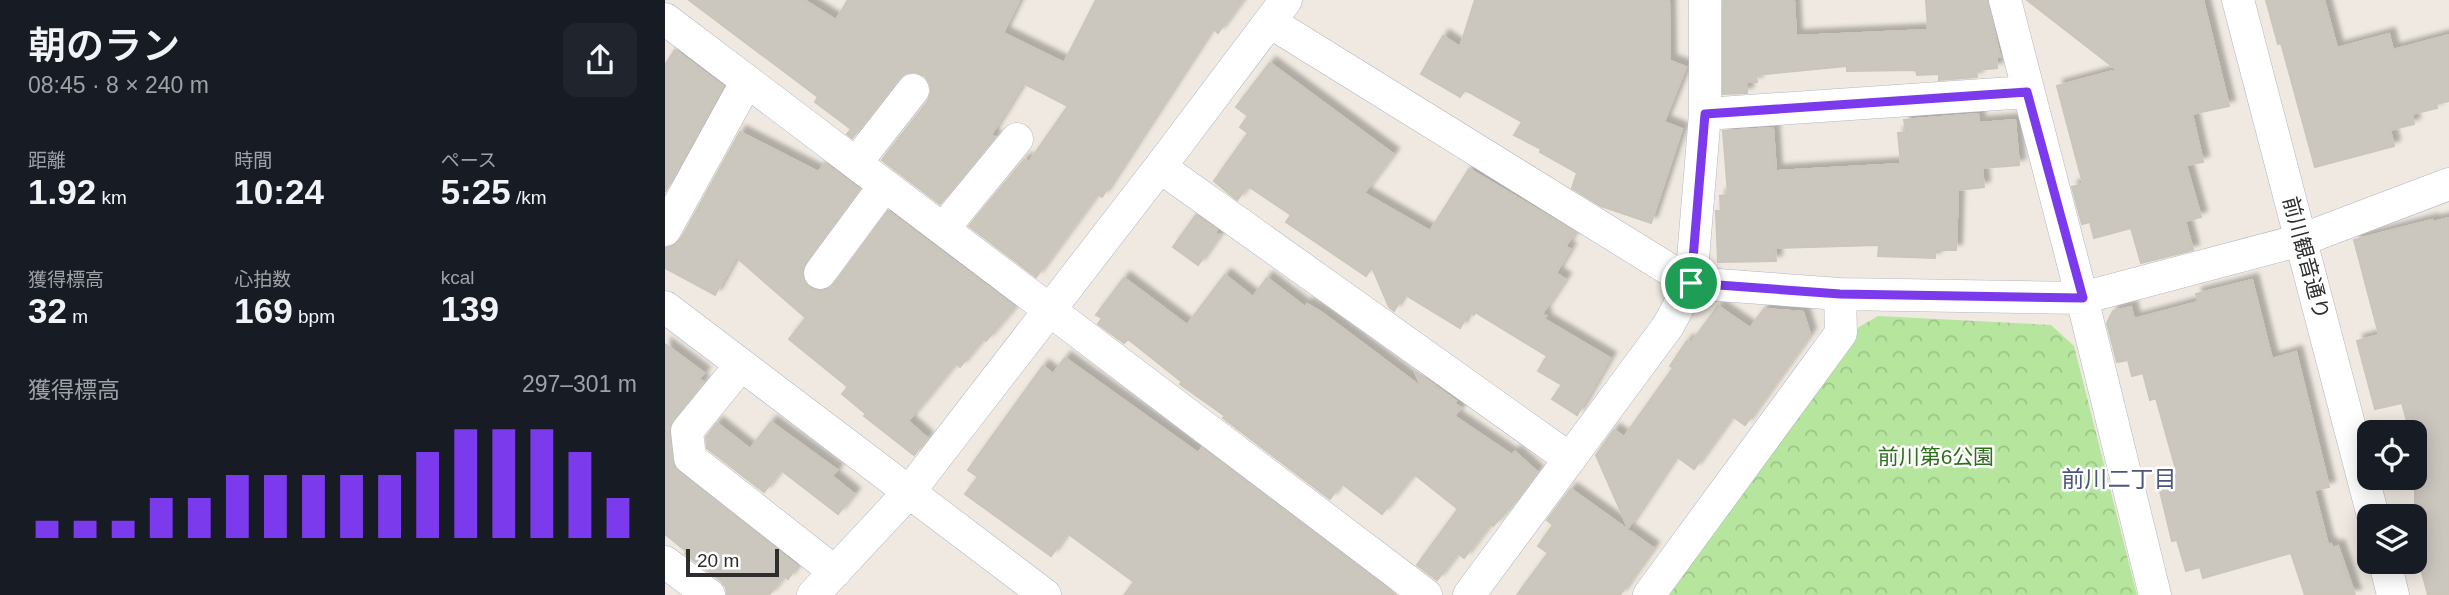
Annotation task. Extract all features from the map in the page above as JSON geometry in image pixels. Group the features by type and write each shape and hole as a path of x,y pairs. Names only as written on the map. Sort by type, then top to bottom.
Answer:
{"street":[{"path":"1469,595 1668,326 1691,283 1705,114 1705,0"},
{"path":"2005,0 2083,298 2155,595"},
{"name":"前川観音通り","path":"2238,0 2370,504"},
{"path":"741,365 687,431 689,458 820,589 909,492 1278,11 1691,283 1840,294 2083,298 2301,240 2449,184"},
{"path":"665,19 1426,595"},
{"path":"665,230 747,80"},
{"path":"856,163 913,90"},
{"path":"1705,114 2027,92"},
{"path":"943,229 1017,139"},
{"path":"1160,167 1570,460"},
{"path":"820,273 885,185"},
{"path":"1649,595 1841,333 1840,294"},
{"path":"665,307 1045,595"},
{"path":"665,562 709,595"},
{"path":"2388,574 2393,595"}],"green space":[{"name":"前川第6公園","path":"1878,316 2051,325 2074,346 2137,595 1665,595 1859,327"}],"building":[{"path":"689,0 804,0 836,20 848,0 1019,0 1003,33 1064,63 1096,0 1242,0 1218,33 1212,28 1102,197 1097,194 1036,277 969,226 1025,159 1029,162 1068,106 1023,83 991,135 995,137 940,204 882,160 928,101 931,92 925,76 915,72 906,73 899,78 852,138 847,134 851,129 815,102 818,97"},
{"path":"1475,0 1669,0 1670,61 1686,67 1664,122 1682,129 1651,223 1601,206 1572,188 1577,173 1514,135 1522,122 1465,90 1460,97 1421,74 1443,36 1460,47"},
{"path":"1723,0 1794,0 1796,36 1928,30 1926,0 1987,0 2000,57 1996,57 1997,68 1976,70 1977,77 1939,80 1939,74 1917,75 1916,70 1847,71 1847,66 1756,75 1757,82 1747,82 1747,93 1723,94"},
{"path":"2027,0 2203,0 2229,106 2192,114 2203,162 2186,165 2201,217 2185,221 2193,250 2141,263 2131,228 2094,238 2090,222 2082,224 2072,187 2083,184 2057,86 2117,70"},
{"path":"2266,0 2324,0 2337,48 2389,34 2393,50 2449,35 2449,101 2436,104 2437,108 2412,114 2414,124 2390,130 2394,146 2315,167 2281,43 2278,44"},
{"path":"675,50 723,86 665,192 665,65"},
{"path":"1270,63 1393,154 1364,193 1430,231 1469,169 1575,232 1565,247 1570,249 1556,273 1565,279 1542,314 1546,316 1544,319 1610,358 1577,415 1552,399 1562,385 1538,371 1547,356 1475,312 1474,315 1469,312 1460,328 1404,294 1394,311 1389,307 1372,267 1366,276 1286,222 1291,215 1248,186 1237,200 1214,181 1248,133 1240,127 1248,116 1236,107"},
{"path":"1978,114 1979,123 2015,120 2019,165 1982,168 1984,187 1958,190 1956,250 1935,250 1935,258 1878,256 1879,245 1775,248 1776,261 1718,262 1716,211 1721,211 1720,196 1728,195 1723,131 1773,128 1776,171 1901,164 1898,133 1906,132 1904,120"},
{"path":"740,132 818,172 825,163 859,189 805,263 802,270 803,280 810,288 827,290 834,284 888,211 1015,307 960,367 956,363 908,421 927,438 914,455 864,416 866,414 842,394 848,387 789,339 806,318 736,257 715,295 665,268 665,248 674,246 681,239"},
{"path":"1196,215 1217,230 1215,233 1219,235 1198,265 1173,247"},
{"path":"2449,218 2449,595 2428,595 2422,574 2427,574 2427,504 2415,504 2415,490 2427,490 2427,420 2407,420 2402,403 2375,409 2357,341 2379,335 2354,240 2432,220 2433,222"},
{"path":"1225,275 1253,297 1267,278 1305,307 1307,304 1321,312 1421,387 1415,371 1456,401 1454,403 1461,408 1454,416 1512,455 1515,452 1537,472 1514,503 1493,526 1490,524 1464,558 1458,553 1437,580 1417,565 1458,509 1414,474 1382,514 1341,483 1330,499 1180,384 1182,382 1128,339 1124,343 1098,324 1102,318 1096,315 1124,278 1187,325"},
{"path":"2252,280 2272,359 2296,352 2329,487 2314,490 2328,545 2331,544 2332,548 2338,546 2355,595 2305,595 2291,553 2203,578 2200,567 2186,571 2177,540 2172,541 2158,483 2178,477 2156,398 2150,400 2143,373 2132,376 2128,360 2117,362 2107,323 2113,311 2131,307 2134,319 2198,302 2196,294"},
{"path":"1718,306 1750,328 1764,309 1803,312 1810,334 1745,425 1732,416 1694,469 1676,456 1628,528 1596,455 1614,430 1624,437 1673,368 1670,366 1687,341 1691,343"},
{"path":"665,344 704,373 699,379 703,382 670,425 674,466 797,566 788,579 784,576 769,595 727,595 726,587 721,581 685,554 686,551 665,534"},
{"path":"1065,358 1198,453 1202,448 1396,595 1124,595 1134,582 1067,533 1051,556 965,494 978,477 968,470 1043,366 1053,374"},
{"path":"771,422 837,470 832,476 854,494 838,514 781,470 764,492 707,448 706,437 717,423 750,449"},
{"path":"1571,489 1653,548 1620,595 1517,595 1548,553 1538,546 1553,525 1547,520"}],"district":[{"name":"前川二丁目","path":"2119,479"}],"route":[{"path":"2027,92 2083,298 1840,294 1691,283 1705,114 2027,92"}]}
